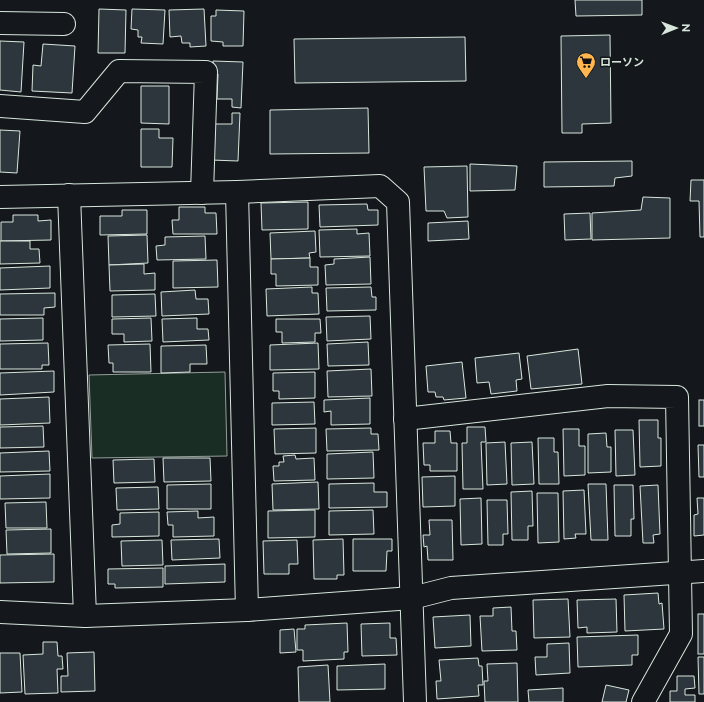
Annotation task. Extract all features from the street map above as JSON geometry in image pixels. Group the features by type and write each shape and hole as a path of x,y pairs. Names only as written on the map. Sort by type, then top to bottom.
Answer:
{"street":[{"path":"0,23 64,24"},
{"path":"0,106 85,112 119,71 206,72 202,193"},
{"path":"0,197 237,192 380,186 398,202 415,702"},
{"path":"237,192 247,610"},
{"path":"69,195 85,616"},
{"path":"405,419 608,396 677,397 681,634 643,702"},
{"path":"0,612 85,616 247,610 412,598 451,588 704,571"}],"green space":[{"path":"225,372 227,456 92,458 89,375"}],"building":[{"path":"575,0 642,0 642,15 576,16"},
{"path":"99,9 126,10 125,53 98,53"},
{"path":"132,9 165,10 163,44 141,43 142,37 138,37 138,30 131,29"},
{"path":"204,9 206,46 190,47 190,43 182,43 181,36 170,37 169,10"},
{"path":"216,10 244,11 243,46 223,46 223,42 211,41 211,16 216,16"},
{"name":"ローソン","path":"610,35 611,123 582,124 582,133 562,133 561,36"},
{"path":"465,37 466,81 295,83 294,39"},
{"path":"0,41 24,42 21,92 0,90"},
{"path":"43,44 75,46 72,93 32,91 33,65 41,66"},
{"path":"213,61 243,62 241,108 232,107 232,99 217,99 218,74 213,74"},
{"path":"141,86 169,86 169,124 141,123"},
{"path":"368,108 369,153 270,154 270,110"},
{"path":"232,113 240,113 238,161 211,160 212,134 215,134 215,124 232,124"},
{"path":"141,129 159,129 159,138 173,138 172,167 141,167"},
{"path":"0,130 20,131 17,173 0,172"},
{"path":"632,161 632,176 615,178 614,186 544,187 544,162"},
{"path":"470,164 517,166 515,190 470,191"},
{"path":"467,166 468,217 447,218 444,211 426,211 424,167"},
{"path":"691,180 704,180 704,237 700,237 699,201 690,201"},
{"path":"643,197 670,198 670,238 592,240 592,213 641,210"},
{"path":"308,202 308,229 262,230 261,203"},
{"path":"367,204 368,210 378,210 378,225 320,227 319,205"},
{"path":"179,207 205,207 205,213 216,213 217,234 173,234 172,220 179,220"},
{"path":"122,210 147,210 147,234 100,235 100,216 122,216"},
{"path":"590,213 591,239 565,240 564,214"},
{"path":"13,215 38,215 38,221 51,220 51,240 1,241 1,222 13,222"},
{"path":"468,221 469,239 428,241 428,223"},
{"path":"357,229 357,234 369,233 370,256 320,257 319,230"},
{"path":"315,231 316,252 309,253 310,258 271,259 270,233"},
{"path":"147,235 148,263 109,265 108,236"},
{"path":"205,236 206,259 157,260 156,246 165,245 165,237"},
{"path":"0,241 30,241 30,249 39,249 40,263 0,264"},
{"path":"370,257 371,284 326,285 325,265 334,264 334,259"},
{"path":"310,258 310,267 318,267 318,285 276,286 276,274 271,274 271,259"},
{"path":"217,260 218,287 173,288 173,261"},
{"path":"144,264 144,274 155,273 155,290 110,291 109,265"},
{"path":"50,266 50,288 0,290 0,268"},
{"path":"312,287 312,293 318,293 319,314 267,316 266,289"},
{"path":"371,287 372,297 376,297 376,310 327,311 326,288"},
{"path":"195,290 196,299 208,299 209,314 162,316 161,292"},
{"path":"55,293 55,307 44,308 44,315 0,315 0,294"},
{"path":"155,294 156,316 112,317 112,295"},
{"path":"370,316 371,339 327,341 326,317"},
{"path":"43,318 43,340 0,341 0,319"},
{"path":"151,318 152,341 124,342 124,334 112,334 112,319"},
{"path":"197,318 197,329 208,329 209,340 163,342 162,319"},
{"path":"276,319 320,319 321,333 315,333 315,342 282,343 282,332 276,332"},
{"path":"368,342 369,365 328,366 327,344"},
{"path":"48,343 49,365 42,365 42,369 0,369 0,344"},
{"path":"318,343 319,369 270,370 270,345"},
{"path":"150,344 151,372 113,372 113,363 109,363 108,345"},
{"path":"206,345 207,364 190,364 190,372 161,373 161,346"},
{"path":"578,349 582,384 531,389 527,356"},
{"path":"519,353 522,379 516,380 517,391 491,394 489,382 477,383 475,358"},
{"path":"462,362 466,398 444,400 443,397 436,397 435,392 428,392 426,366"},
{"path":"371,369 372,396 328,397 327,371"},
{"path":"54,371 54,392 0,395 0,373"},
{"path":"315,372 315,398 279,399 279,391 273,391 273,373"},
{"path":"49,397 50,423 0,425 0,399"},
{"path":"370,398 370,424 331,425 331,411 324,412 324,400"},
{"path":"699,400 704,400 704,426 699,426"},
{"path":"314,402 315,424 272,425 272,403"},
{"path":"639,420 658,420 658,438 661,438 661,466 640,467"},
{"path":"43,426 44,447 0,448 0,427"},
{"path":"467,427 485,427 486,442 481,442 483,489 463,489 462,443 467,443"},
{"path":"316,428 316,453 275,454 274,429"},
{"path":"371,428 371,434 378,434 379,450 327,451 326,429"},
{"path":"563,429 579,429 579,446 585,446 585,475 564,476"},
{"path":"615,430 633,430 635,475 616,476"},
{"path":"435,431 450,431 451,443 457,443 457,471 430,471 430,465 424,465 423,443 435,443"},
{"path":"606,433 607,447 611,447 611,472 588,473 588,434"},
{"path":"538,438 554,438 554,452 558,452 559,484 539,484"},
{"path":"505,442 507,484 487,485 486,443"},
{"path":"532,442 534,484 512,485 511,443"},
{"path":"698,445 704,445 704,477 699,477"},
{"path":"49,451 50,471 0,472 0,453"},
{"path":"373,452 374,478 327,479 327,454"},
{"path":"295,455 296,459 314,458 315,480 274,481 273,466 279,466 279,462 284,462 283,456"},
{"path":"163,458 210,458 211,481 164,482"},
{"path":"154,459 155,482 114,483 113,460"},
{"path":"50,474 50,498 0,499 0,476"},
{"path":"455,476 455,506 423,507 422,477"},
{"path":"318,482 319,509 273,510 272,484"},
{"path":"374,483 374,492 387,492 387,507 329,508 329,484"},
{"path":"211,484 211,509 167,509 167,485"},
{"path":"588,484 606,484 608,540 591,540"},
{"path":"614,485 633,485 634,519 631,519 631,536 615,536"},
{"path":"658,485 660,534 653,535 654,543 643,543 640,486"},
{"path":"158,487 159,509 117,510 116,488"},
{"path":"584,490 586,534 575,534 576,538 564,539 563,491"},
{"path":"532,491 533,526 528,526 528,540 512,540 511,492"},
{"path":"537,493 558,493 559,542 538,543"},
{"path":"481,498 482,544 461,545 460,499"},
{"path":"697,498 704,498 704,535 694,536 694,515 698,514"},
{"path":"487,500 507,500 508,534 503,534 503,545 488,545"},
{"path":"46,502 47,528 6,528 5,503"},
{"path":"315,510 315,537 268,538 268,511"},
{"path":"373,510 374,534 329,535 329,511"},
{"path":"198,511 198,518 214,517 214,536 173,537 173,525 168,525 167,512"},
{"path":"159,512 159,536 112,537 112,525 120,524 120,513"},
{"path":"429,520 452,520 453,560 428,560 427,546 424,547 423,535 430,535"},
{"path":"51,529 51,553 7,554 6,530"},
{"path":"219,539 220,558 172,560 171,540"},
{"path":"343,539 344,575 337,575 337,579 314,579 313,540"},
{"path":"353,539 392,539 392,551 387,551 386,571 353,571"},
{"path":"162,540 163,565 122,566 121,541"},
{"path":"297,540 298,564 289,564 289,574 264,574 263,541"},
{"path":"54,554 54,582 0,583 0,555"},
{"path":"225,564 225,582 165,584 165,566"},
{"path":"163,568 163,587 115,588 115,584 108,584 108,569"},
{"path":"658,593 659,604 662,603 664,629 625,631 624,595"},
{"path":"568,599 570,637 534,638 533,600"},
{"path":"616,599 617,632 587,633 587,627 578,628 577,600"},
{"path":"511,607 512,631 516,631 517,650 482,651 480,616 493,616 493,608"},
{"path":"698,614 704,614 704,654 698,654"},
{"path":"470,615 471,646 435,648 433,617"},
{"path":"347,623 348,652 344,652 344,659 303,661 303,650 297,650 297,629 305,629 305,625"},
{"path":"390,623 390,638 396,638 397,655 362,656 361,624"},
{"path":"294,629 296,652 280,653 280,630"},
{"path":"638,635 638,655 632,655 632,665 578,667 577,637"},
{"path":"43,642 57,642 58,656 62,656 63,669 57,669 58,693 25,694 23,655 43,654"},
{"path":"569,643 570,673 536,675 535,657 547,657 547,644"},
{"path":"94,652 95,691 61,692 61,676 68,676 67,653"},
{"path":"0,653 20,653 22,692 0,693"},
{"path":"698,657 704,657 704,694 699,694"},
{"path":"478,658 479,666 482,666 483,685 478,685 479,696 437,699 436,681 441,681 439,660"},
{"path":"517,663 518,702 485,702 484,681 488,681 487,664"},
{"path":"385,664 385,689 337,690 337,666"},
{"path":"328,665 330,702 299,702 298,667"},
{"path":"677,676 694,676 695,688 685,689 685,695 695,695 695,702 670,702 670,691 677,691"},
{"path":"606,685 629,690 626,702 602,702"},
{"path":"563,688 563,702 529,702 528,690"}],"place":[{"name":"ローソン","path":"586,79"}]}
